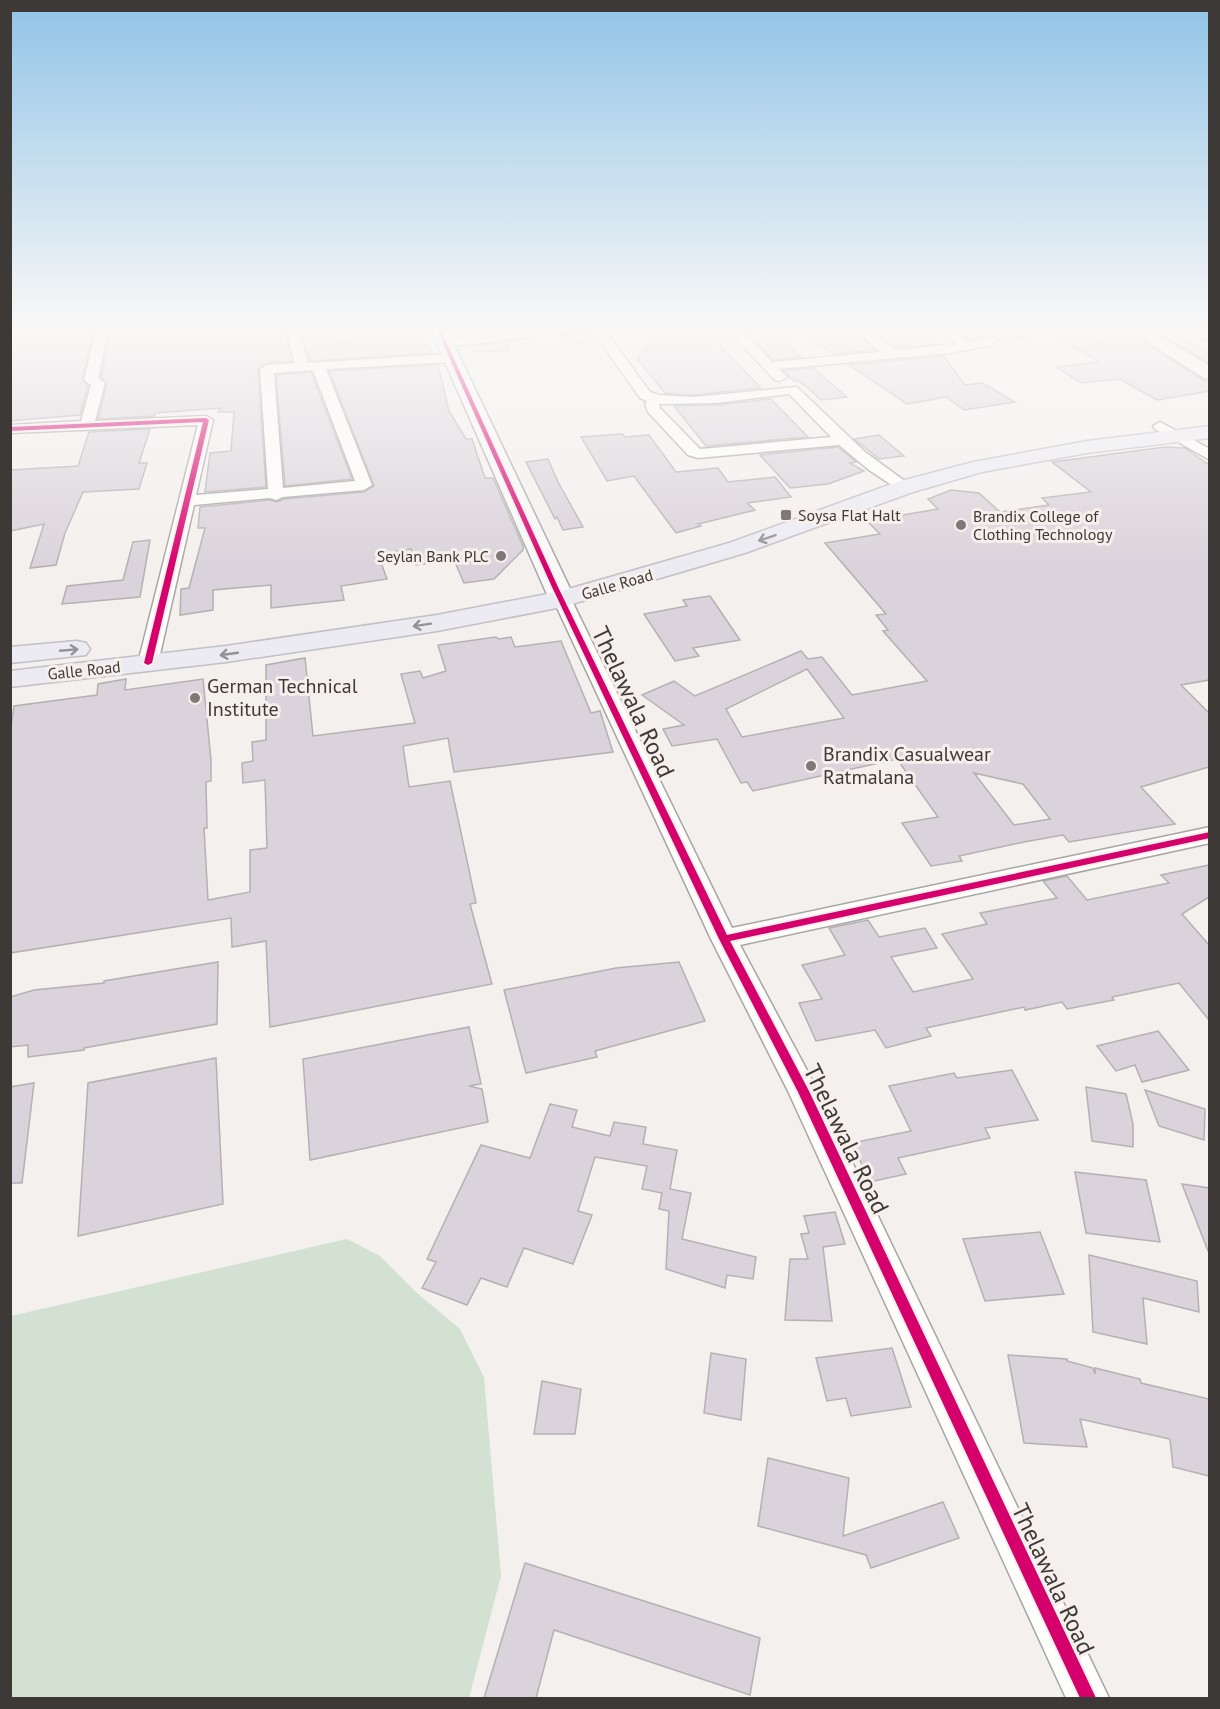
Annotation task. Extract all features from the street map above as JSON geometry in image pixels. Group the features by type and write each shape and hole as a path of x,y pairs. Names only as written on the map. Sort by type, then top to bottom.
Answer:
{"highway":[{"name":"Galle Road","path":"10,655 151,652 226,654 437,623 737,548 898,484 1004,460 1169,431 1209,420"},
{"name":"Galle Road","path":"1169,431 1209,432"},
{"name":"Galle Road","path":"10,679 151,652"}],"street":[{"path":"87,425 92,408"},
{"path":"269,408 276,495"},
{"path":"186,501 362,486 365,484 333,408"},
{"path":"475,408 559,593"},
{"path":"653,408 693,452 698,454 843,440"},
{"path":"810,408 843,440 898,484"},
{"path":"10,429 206,420 151,652"},
{"path":"1169,431 1209,456"},
{"name":"Thelawala Road","path":"559,593 724,939 802,1091 1088,1698"},
{"path":"724,939 1209,835"}],"green space":[{"path":"347,1239 380,1256 416,1292 460,1329 484,1377 501,1576 469,1698 11,1698 11,1316"}],"building":[{"path":"10,408 82,408 80,415 10,421"},
{"path":"101,408 261,408 266,487 205,492 210,453 231,451 234,412 218,412 221,408 155,413 154,416 98,419"},
{"path":"279,408 325,408 352,479 285,486"},
{"path":"343,408 448,408 466,439 472,439 485,478 493,478 523,550 494,579 464,583 454,560 416,565 411,549 378,554 387,579 341,586 344,600 271,608 271,585 213,590 213,610 180,615 181,589 189,588 205,528 198,528 200,507 270,500 277,502 284,499 364,492 374,486"},
{"path":"675,408 780,408 808,437 706,446"},
{"path":"150,429 139,463 147,463 139,489 83,492 65,533 56,565 30,568 44,524 10,531 10,470 78,466 89,432"},
{"path":"622,434 625,437 649,435 676,472 718,468 728,482 775,477 791,497 747,503 755,510 698,524 701,526 676,533 634,476 607,481 581,437"},
{"path":"879,435 904,456 879,459 854,439"},
{"path":"838,447 856,462 850,463 864,471 828,484 790,488 760,455"},
{"path":"1165,447 1185,448 1209,465 1209,680 1181,685 1209,713 1209,767 1141,787 1175,824 1069,842 1063,835 959,856 962,861 931,866 902,823 938,817 897,759 753,791 747,782 741,783 717,739 672,746 663,729 684,725 642,695 674,681 695,696 801,651 808,659 822,657 852,695 927,681 883,631 888,630 876,615 886,614 825,543 880,534 867,521 938,509 928,499 951,490 979,493 1000,512 1049,505 1042,498 1091,492 1052,462","holes":["807,669 844,718 742,737 726,709","974,773 1023,784 1050,819 1014,825"]},
{"path":"548,459 583,527 563,530 526,462"},
{"path":"150,540 140,597 62,604 67,586 123,580 133,542"},
{"path":"710,596 740,640 693,648 699,656 675,661 644,614 687,606 683,600"},
{"path":"496,637 499,639 511,637 515,647 561,641 591,713 600,711 613,752 454,772 448,738 403,746 409,787 450,781 476,903 470,904 492,984 270,1027 266,941 232,947 231,918 10,953 10,734 14,706 97,695 98,684 126,679 125,690 203,679 211,760 211,781 206,782 207,828 204,828 208,900 250,892 250,850 267,848 265,780 243,783 242,763 253,761 252,742 266,740 266,665 305,658 313,736 415,723 401,674 420,671 423,678 446,671 438,645"},
{"path":"1209,865 1209,897 1182,914 1209,945 1209,1020 1179,983 1112,997 1114,1000 1067,1009 1062,1002 1025,1010 1024,1007 926,1028 931,1036 886,1048 875,1030 816,1041 799,1003 822,999 802,965 845,955 829,928 868,920 879,937 925,928 937,948 891,957 913,992 973,979 942,934 987,924 980,913 1057,898 1043,881 1067,876 1087,900 1169,883 1161,875"},
{"path":"218,962 217,1024 84,1048 84,1050 28,1057 28,1045 10,1047 10,997 34,990 104,983 104,981"},
{"path":"679,962 705,1021 595,1051 597,1057 526,1073 504,990 616,968"},
{"path":"469,1027 481,1084 469,1086 482,1089 488,1122 310,1160 303,1059"},
{"path":"1158,1031 1189,1070 1142,1082 1135,1065 1116,1071 1097,1046"},
{"path":"216,1058 223,1204 78,1236 88,1083"},
{"path":"1012,1070 1038,1120 985,1128 990,1138 898,1158 906,1174 870,1182 852,1143 911,1131 889,1086 954,1073 957,1078"},
{"path":"34,1083 22,1183 10,1183 10,1087"},
{"path":"1086,1087 1126,1094 1133,1124 1133,1147 1092,1141"},
{"path":"1145,1090 1205,1109 1204,1140 1159,1126"},
{"path":"550,1104 577,1110 572,1127 610,1136 614,1122 646,1127 643,1144 677,1150 670,1189 691,1193 682,1239 756,1257 753,1279 727,1275 725,1288 666,1269 669,1211 659,1209 662,1193 642,1189 647,1166 595,1157 578,1211 592,1215 573,1264 524,1248 507,1287 481,1278 467,1305 422,1288 436,1262 427,1259 481,1145 530,1158"},
{"path":"1075,1172 1146,1180 1160,1242 1086,1233"},
{"path":"1182,1184 1209,1188 1209,1251 1208,1251"},
{"path":"835,1212 845,1244 823,1247 832,1321 785,1320 790,1259 808,1259 801,1234 809,1233 804,1216"},
{"path":"1040,1232 1064,1294 985,1301 963,1239"},
{"path":"1089,1255 1197,1281 1199,1312 1143,1298 1147,1344 1093,1332"},
{"path":"892,1348 911,1407 851,1416 846,1398 827,1401 816,1358"},
{"path":"711,1353 746,1359 741,1420 704,1413"},
{"path":"1008,1355 1067,1359 1067,1361 1093,1368 1095,1374 1095,1368 1140,1379 1141,1383 1209,1399 1209,1476 1173,1467 1170,1439 1080,1419 1087,1447 1024,1443"},
{"path":"542,1381 581,1389 575,1434 534,1434"},
{"path":"768,1458 849,1478 843,1536 943,1502 959,1538 871,1568 866,1555 758,1526"},
{"path":"525,1563 760,1638 750,1695 554,1630 536,1698 484,1698"}],"cycle path":[{"path":"474,408 555,587 724,939 803,1091 1088,1698"},
{"path":"10,429 206,420 148,663"},
{"path":"724,939 1210,835"}],"place":[{"name":"Soysa Flat Halt","path":"786,515"},
{"name":"Brandix College of Clothing Technology","path":"961,525"},
{"name":"Seylan Bank PLC","path":"501,556"},
{"name":"German Technical Institute","path":"195,698"},
{"name":"Brandix Casualwear Ratmalana","path":"811,766"}]}
